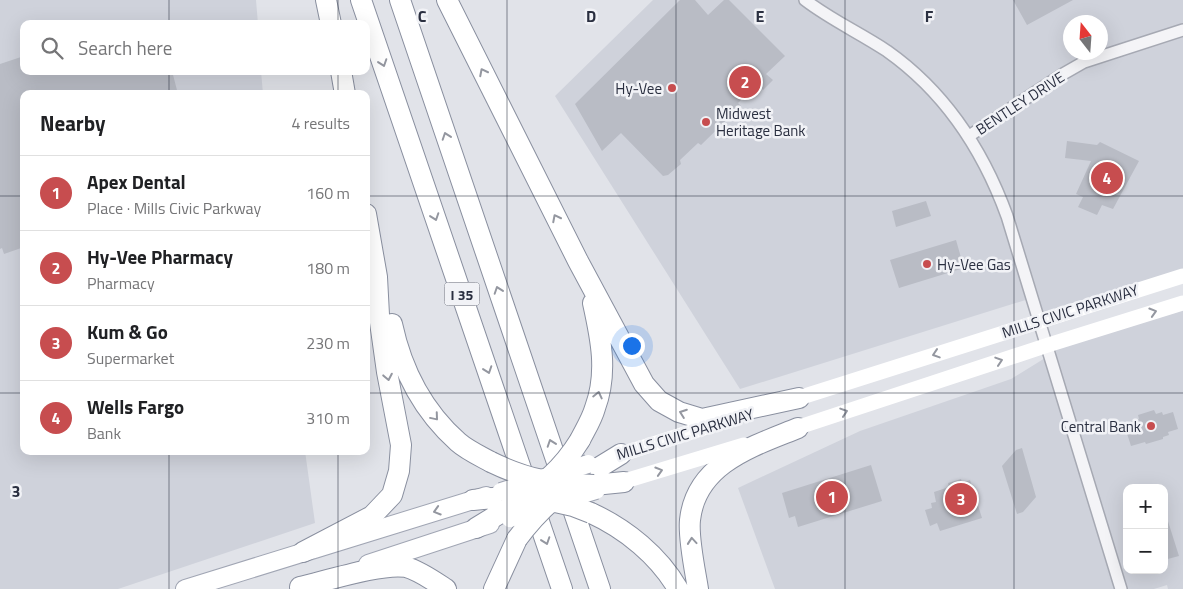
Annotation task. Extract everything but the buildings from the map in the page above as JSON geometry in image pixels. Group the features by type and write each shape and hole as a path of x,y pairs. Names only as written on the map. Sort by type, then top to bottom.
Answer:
{"highway":[{"path":"326,0 330,20"},
{"name":"I 35","path":"361,0 368,20"},
{"name":"I 35","path":"400,0 600,589"},
{"path":"447,0 578,261 644,384 659,401 679,412 702,419 799,398"},
{"name":"I 35","path":"370,26 562,589"},
{"path":"342,75 344,90"},
{"path":"370,235 378,277 389,310 397,349 411,384 434,417 459,443 491,462 606,521 634,540 659,562 678,589"},
{"path":"494,589 517,539 580,440 595,408 602,377 603,348 593,304 578,261"},
{"path":"303,552 372,516 392,495 400,471 401,444 384,353 379,315 378,277"},
{"path":"698,589 690,521 695,498 712,473 736,454 798,428"},
{"path":"476,528 505,504 523,497 592,478 621,454"},
{"path":"592,478 624,482"},
{"path":"473,500 505,504"},
{"path":"297,588 383,567 390,567 406,568 431,578 446,589"}],"main road":[{"name":"MILLS CIVIC PARKWAY","path":"621,454 1183,276"},
{"name":"MILLS CIVIC PARKWAY","path":"624,482 798,428 1048,345 1183,303"},
{"path":"505,504 592,478"},
{"path":"505,504 592,478"},
{"path":"185,589 473,500"},
{"path":"297,588 476,528"}],"street":[{"path":"805,0 887,51 911,70 950,110 984,160 997,187 1048,345 1070,426 1121,589"},
{"name":"BENTLEY DRIVE","path":"969,136 1084,62 1183,30"}],"shaded area":[{"path":"0,0 256,0 258,20 20,20 20,75 261,75 263,90 20,90 20,455 306,455 315,523 118,589 0,589"},
{"path":"653,0 1183,0 1183,276 1040,321 1032,298 740,389 555,96"},
{"path":"1183,303 1183,589 1168,589 1167,585 1154,589 775,589 738,488 860,431 1011,379 1050,355 1048,345"}],"place":[{"name":"Hy-Vee Pharmacy","path":"745,82"},
{"name":"Hy-Vee","path":"672,88"},
{"name":"Midwest Heritage Bank","path":"706,122"},
{"name":"Wells Fargo","path":"1107,178"},
{"name":"Hy-Vee Gas","path":"927,264"},
{"name":"Central Bank","path":"1151,426"},
{"name":"Apex Dental","path":"832,497"},
{"name":"Kum & Go","path":"961,499"}]}
